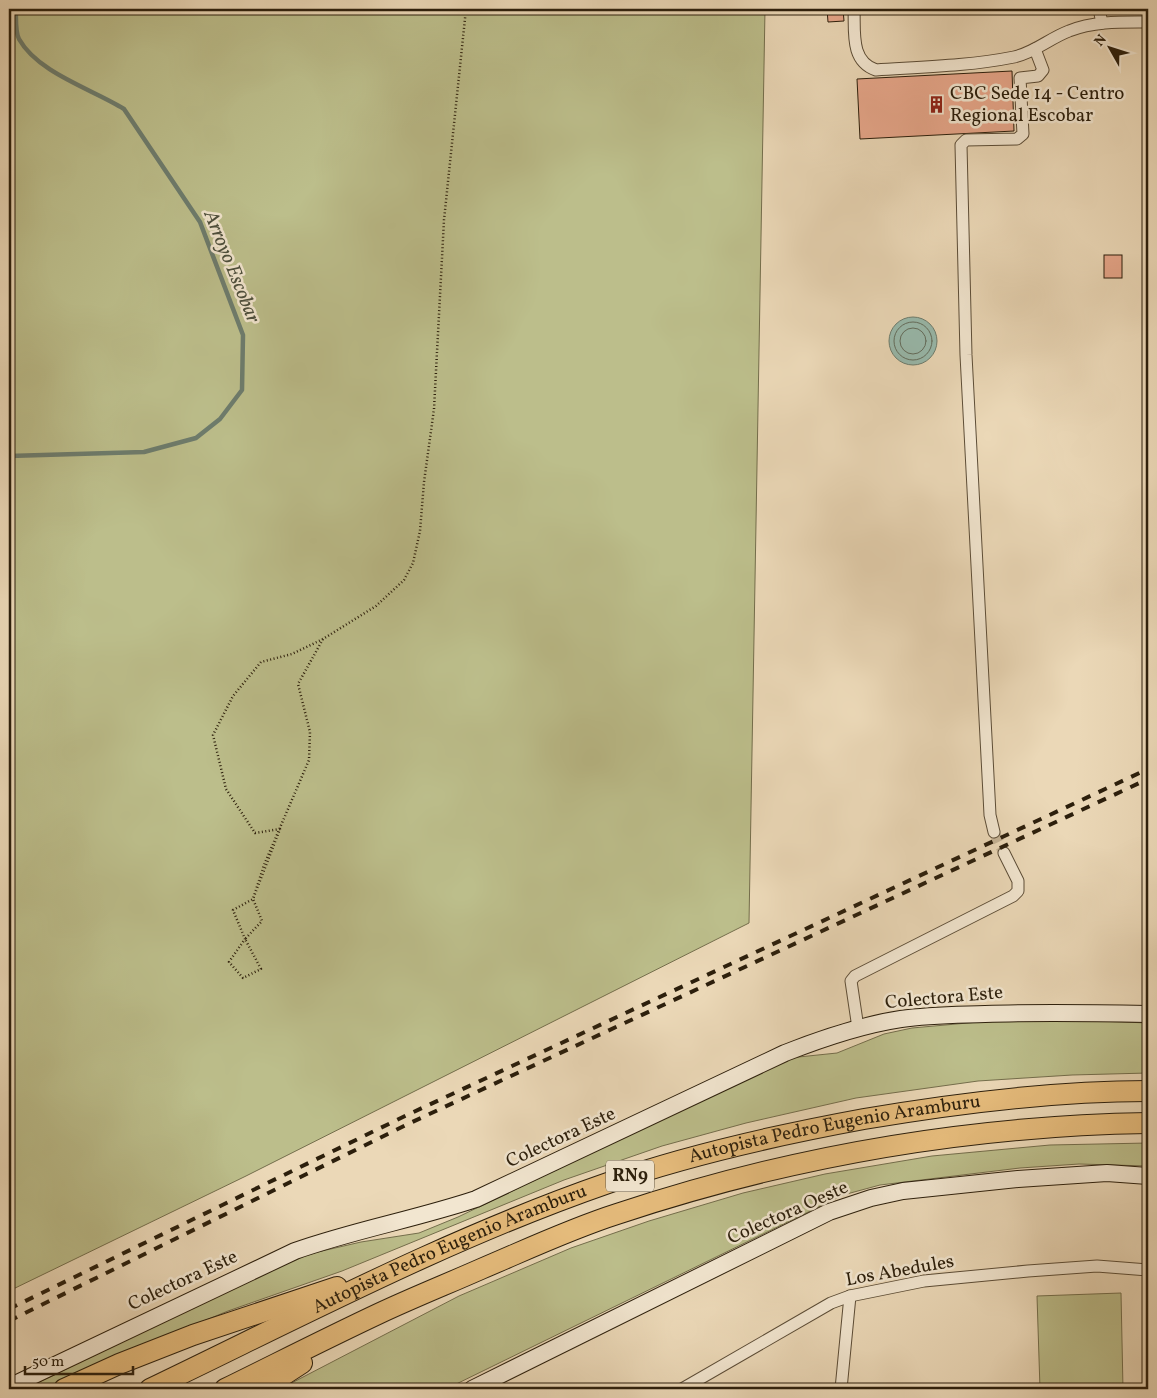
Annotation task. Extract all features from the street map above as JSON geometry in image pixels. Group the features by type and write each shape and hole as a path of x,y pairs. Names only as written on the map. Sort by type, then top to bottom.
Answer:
{"highway":[{"name":"Autopista Pedro Eugenio Aramburu","path":"150,1389 417,1260 510,1220 608,1183 698,1155 763,1138 922,1109 999,1099 1118,1091 1148,1091"},
{"name":"Autopista Pedro Eugenio Aramburu","path":"225,1389 378,1314 541,1243 608,1217 766,1170 933,1140 1023,1129 1148,1123"},
{"path":"64,1389 119,1364 193,1335 417,1260"},
{"path":"262,1389 378,1314"}],"street":[{"path":"854,9 857,52 860,60 868,67 876,70 950,65 1015,57 1035,49 1070,30 1102,23 1148,22"},
{"path":"1099,9 1102,23"},
{"path":"994,832 989,802 966,354 961,145 966,140 1017,139 1023,134 1020,78 1038,76 1043,70 1035,49"},
{"path":"858,1028 851,980 855,976 1014,896 1018,891 1018,881 1004,853"},
{"name":"Colectora Este","path":"9,1387 295,1251 321,1242 436,1213 476,1199 785,1054 821,1039 858,1028 901,1019 941,1015 1044,1012 1148,1014"},
{"name":"Colectora Oeste","path":"472,1389 829,1212 871,1198 903,1191 1018,1179 1107,1173 1148,1176"},
{"name":"Los Abedules","path":"682,1389 831,1303 850,1296 924,1281 1028,1271 1097,1266 1148,1270"},
{"path":"841,1389 850,1296"}],"path":[{"path":"280,829 255,833 226,788 213,735 233,696 261,662 292,654 323,639 376,606 404,580 413,563 420,530 434,408 444,220 466,9"},
{"path":"253,900 233,910 245,939 261,969 243,978 229,962 245,939 262,921 253,900 264,866 309,760 310,732 298,684 323,639"}],"green space":[{"path":"9,9 765,9 749,923 246,1176 9,1291"},
{"path":"1023,1018 1148,1023 1148,1073 1072,1075 978,1081 856,1098 746,1123 662,1146 564,1180 342,1271 228,1311 133,1350 49,1389 25,1389 281,1265 309,1254 361,1242 419,1233 458,1217 789,1058 837,1053 884,1034 912,1028"},
{"path":"1148,1143 1148,1166 1079,1164 1020,1168 880,1185 843,1195 446,1389 280,1389 459,1296 571,1248 649,1221 743,1193 825,1174 932,1156 1050,1145"},
{"path":"1121,1293 1123,1389 1040,1389 1037,1296"}],"water":[{"path":"908,317 918,317 927,321 933,327 937,341 933,355 927,361 918,365 908,365 899,361 893,355 889,346 889,336 893,327 899,321"}],"building":[{"path":"827,9 843,9 844,21 828,22"},
{"name":"CBC Sede 14 - Centro Regional Escobar","path":"1012,71 1014,131 860,139 857,79"},
{"path":"1104,255 1122,255 1122,278 1104,278"}],"waterway":[{"name":"Arroyo Escobar","path":"9,456 144,452 196,438 220,419 242,390 243,335 200,222 124,109 52,71 28,51 18,36 16,9"}],"tunnel":[{"path":"994,832 1004,853"}],"railway":[{"path":"9,1309 405,1116 1148,769"},
{"path":"9,1321 408,1124 1148,779"}],"place":[{"name":"CBC Sede 14 - Centro Regional Escobar","path":"936,105"}]}
